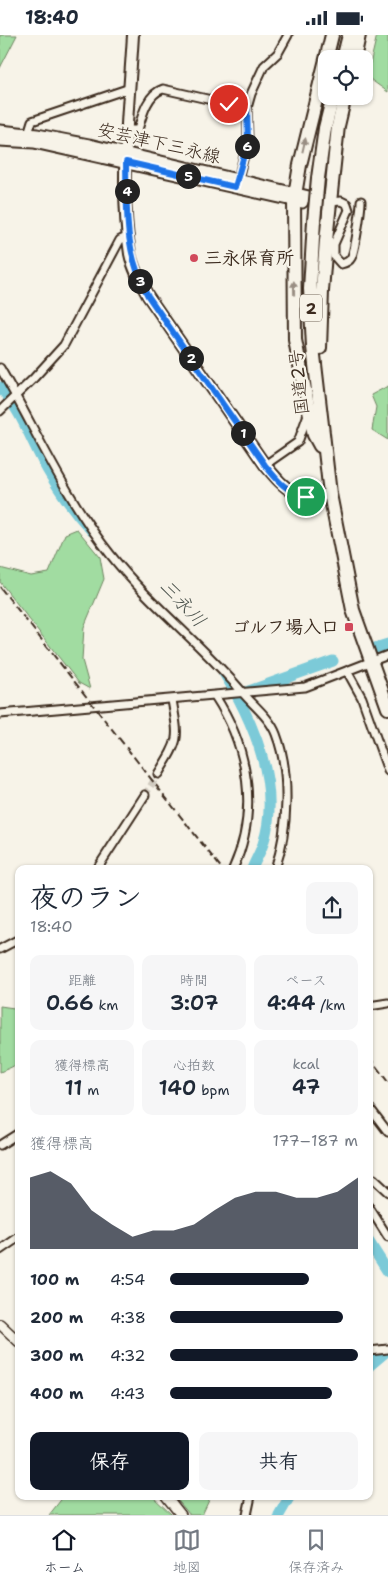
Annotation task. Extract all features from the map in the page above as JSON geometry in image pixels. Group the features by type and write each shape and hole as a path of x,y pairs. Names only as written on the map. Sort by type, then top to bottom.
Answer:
{"highway":[{"path":"325,455 314,435 295,340 295,197 302,155 332,35"},
{"path":"345,50 349,35"},
{"path":"356,50 359,35"},
{"name":"国道2号","path":"331,105 325,128 314,221 310,289 313,347 330,494 352,610 388,707"},
{"path":"318,395 322,291 330,202 334,184 338,126 343,105"},
{"name":"国道2号","path":"370,660 388,720"}],"main road":[{"path":"133,35 126,158 130,255 137,275 148,296 265,465 283,487 294,494 306,497 330,494"},
{"name":"安芸津下三永線","path":"0,131 295,197 330,202"},
{"name":"安芸津下三永線","path":"0,140 27,138"}],"street":[{"path":"236,183 248,141 247,108 264,66 278,53 288,35"},
{"path":"27,138 32,121 130,88"},
{"path":"127,130 138,130 144,110 157,91 163,89 247,108"},
{"path":"330,202 341,201 347,204 349,210 334,244 334,256 341,264 346,263 352,257 361,214 361,201"},
{"path":"0,411 64,345 120,240 129,236"},
{"path":"0,368 68,492 109,553 153,604 232,679 259,709 276,734 285,779 285,825 276,865"},
{"path":"265,465 298,442 306,424 308,410"},
{"path":"0,714 215,697 305,687 370,660 388,655"},
{"path":"347,671 362,698 388,771"},
{"path":"215,697 237,738 248,783 248,814 234,865"},
{"path":"158,774 177,743 172,699"},
{"path":"100,865 145,795"},
{"path":"0,949 15,941"},
{"path":"373,1005 388,1003"},
{"path":"373,1112 388,1132"},
{"path":"0,1145 15,1136"},
{"path":"373,1179 388,1192"},
{"path":"373,1213 388,1237"},
{"path":"0,1250 15,1240"},
{"path":"0,1325 15,1338"},
{"path":"373,1351 388,1349"},
{"path":"169,1500 182,1515"},
{"path":"247,1515 250,1500"}],"green space":[{"path":"0,35 17,35 0,68"},
{"path":"377,35 388,35 388,92 373,81 373,52"},
{"path":"388,386 388,440 372,430 376,407 371,395"},
{"path":"77,529 100,557 104,579 84,627 82,660 90,689 79,683 0,582 0,568 31,576 49,573 65,534"},
{"path":"0,1006 14,1008 15,1010 15,1065 0,1072"},
{"path":"61,1500 156,1500 172,1515 49,1515"},
{"path":"177,1500 209,1500 202,1515 190,1515"}],"waterway":[{"name":"三永川","path":"0,387 16,409 44,464 65,498 92,531"},
{"path":"375,648 388,644"},
{"path":"246,692 333,661"},
{"name":"三永川","path":"224,673 254,733 262,755 267,778 268,822 263,844 254,865"},
{"name":"三永川","path":"373,1248 388,1272"},
{"path":"373,1363 388,1350"},
{"path":"279,1515 288,1500"}],"tunnel":[{"path":"145,795 158,774"}],"railway":[{"path":"0,587 219,865"},
{"path":"373,1062 388,1082"}],"place":[{"name":"三永保育所","path":"194,258"},
{"name":"ゴルフ場入口","path":"349,627"}],"route":[{"path":"229,104 247,108 248,141 235,187 126,162 130,255 137,275 148,296 265,465 283,487 294,494 306,497"}]}
